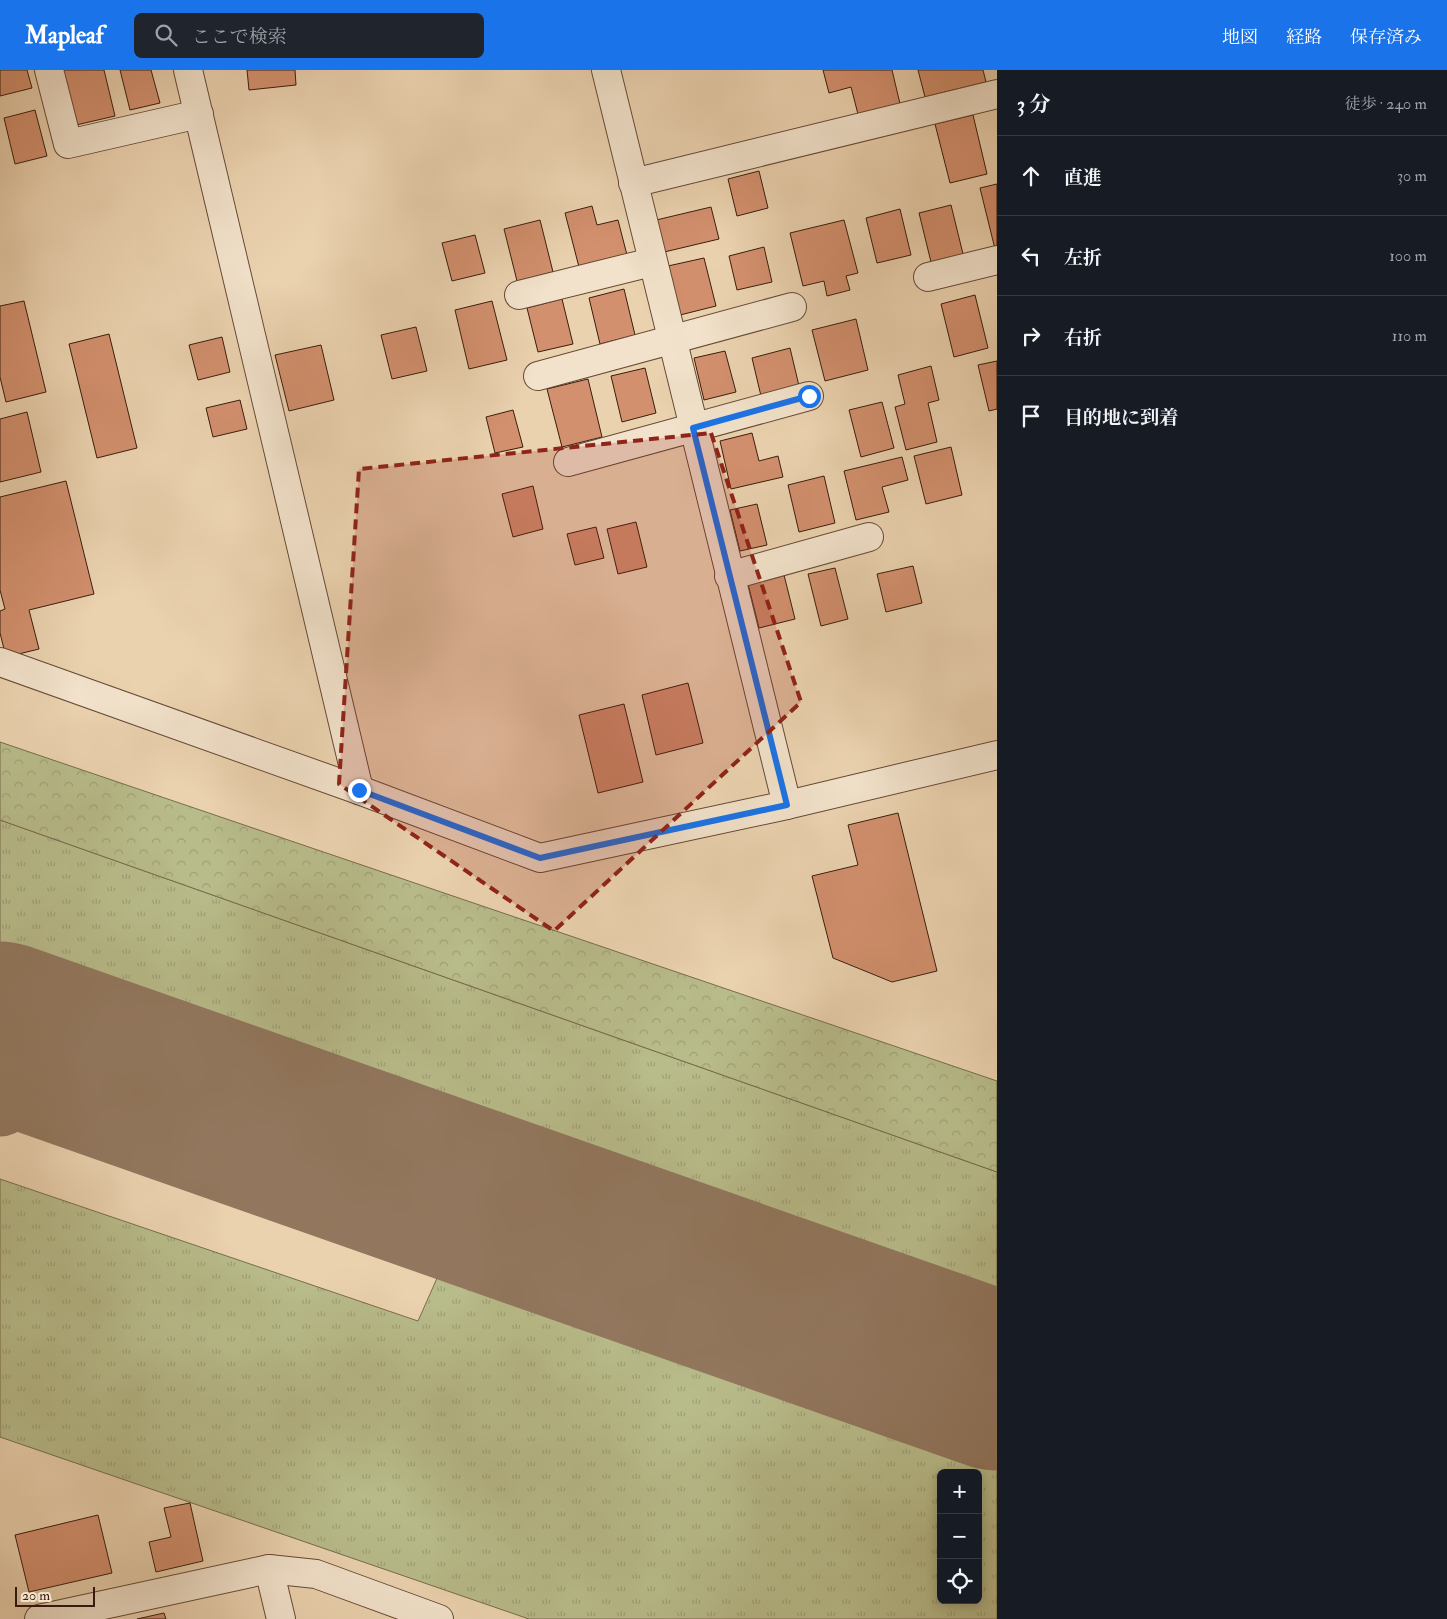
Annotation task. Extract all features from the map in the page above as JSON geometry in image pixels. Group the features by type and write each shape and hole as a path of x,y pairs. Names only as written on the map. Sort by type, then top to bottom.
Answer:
{"street":[{"path":"49,70 68,144 198,114"},
{"path":"188,70 359,790"},
{"path":"606,70 729,576 787,805"},
{"path":"633,183 997,94"},
{"path":"928,277 997,260"},
{"path":"519,295 652,262"},
{"path":"538,376 792,307"},
{"path":"568,462 809,396"},
{"path":"729,576 869,537"},
{"path":"0,662 359,790 540,858 787,805 997,755"},
{"path":"39,1619 269,1569 316,1574 439,1619"},
{"path":"269,1569 281,1619"}],"highlighted area":[{"path":"711,433 801,702 554,931 339,784 359,469"}],"green space":[{"path":"0,742 997,1081 997,1172 0,820"},
{"path":"0,820 997,1172 997,1336 481,1154 493,1114 0,943"},
{"path":"0,1179 418,1321 442,1267 997,1460 997,1619 529,1619 0,1437"}],"building":[{"path":"0,70 27,70 32,88 0,96"},
{"path":"63,70 104,70 115,116 76,125"},
{"path":"120,70 151,70 160,103 130,110"},
{"path":"247,70 295,70 296,85 249,90"},
{"path":"823,70 892,70 901,108 859,118 851,87 829,93"},
{"path":"918,70 983,70 986,82 925,97"},
{"path":"35,110 47,156 15,164 4,118"},
{"path":"973,115 987,174 950,183 935,124"},
{"path":"759,171 768,208 737,216 728,179"},
{"path":"997,184 997,248 995,249 980,188"},
{"path":"951,205 963,254 931,262 919,213"},
{"path":"592,206 597,225 618,220 627,255 579,267 565,213"},
{"path":"711,207 719,239 660,253 652,221"},
{"path":"900,209 911,255 877,263 866,218"},
{"path":"540,220 553,272 517,281 504,229"},
{"path":"844,220 858,273 846,276 850,290 827,296 824,281 803,286 790,233"},
{"path":"475,235 485,273 452,281 442,243"},
{"path":"764,247 772,282 737,290 729,256"},
{"path":"704,258 716,306 680,315 668,266"},
{"path":"624,289 635,335 600,344 589,298"},
{"path":"975,295 988,348 954,357 941,304"},
{"path":"562,299 573,344 538,352 527,308"},
{"path":"24,301 46,392 6,402 0,377 0,306"},
{"path":"492,301 507,360 469,369 455,310"},
{"path":"856,319 868,370 825,381 812,330"},
{"path":"416,327 427,371 392,379 381,335"},
{"path":"109,334 137,448 97,458 69,344"},
{"path":"222,337 230,372 198,380 189,345"},
{"path":"321,345 334,400 289,411 275,355"},
{"path":"790,348 799,386 761,396 752,358"},
{"path":"725,351 736,392 704,400 694,358"},
{"path":"997,361 997,409 989,411 978,365"},
{"path":"931,366 939,400 928,403 937,442 906,450 895,407 905,404 898,375"},
{"path":"645,368 656,413 622,422 611,376"},
{"path":"588,379 602,437 562,447 547,389"},
{"path":"240,400 247,429 213,437 206,408"},
{"path":"882,402 894,448 861,457 849,410"},
{"path":"513,410 523,447 495,453 486,417"},
{"path":"27,412 41,472 0,482 0,419"},
{"path":"752,433 759,461 778,456 783,477 731,489 720,441"},
{"path":"951,447 962,495 926,504 914,456"},
{"path":"902,457 908,480 882,487 889,512 856,520 844,471"},
{"path":"824,476 835,523 799,532 788,485"},
{"path":"66,481 94,594 29,610 39,649 6,657 0,633 0,611 5,609 0,590 0,497"},
{"path":"533,486 543,529 513,537 502,494"},
{"path":"757,504 767,545 740,551 730,510"},
{"path":"636,522 647,567 618,574 607,529"},
{"path":"596,527 604,558 575,565 567,534"},
{"path":"913,566 922,603 886,612 877,574"},
{"path":"835,568 848,619 821,626 808,574"},
{"path":"784,575 795,619 759,628 748,584"},
{"path":"688,683 703,743 656,755 642,695"},
{"path":"624,704 643,782 598,793 579,715"},
{"path":"898,813 937,971 892,982 833,958 812,876 858,865 848,825"},
{"path":"190,1503 203,1561 156,1572 149,1542 171,1537 164,1508"},
{"path":"98,1515 112,1573 29,1592 15,1535"},
{"path":"164,1613 166,1619 137,1619"}],"taxiway":[{"path":"0,1101 23,1039"}],"runway":[{"path":"0,1031 997,1381"}],"route":[{"path":"359,790 540,858 787,805 693,428 809,396"}]}
